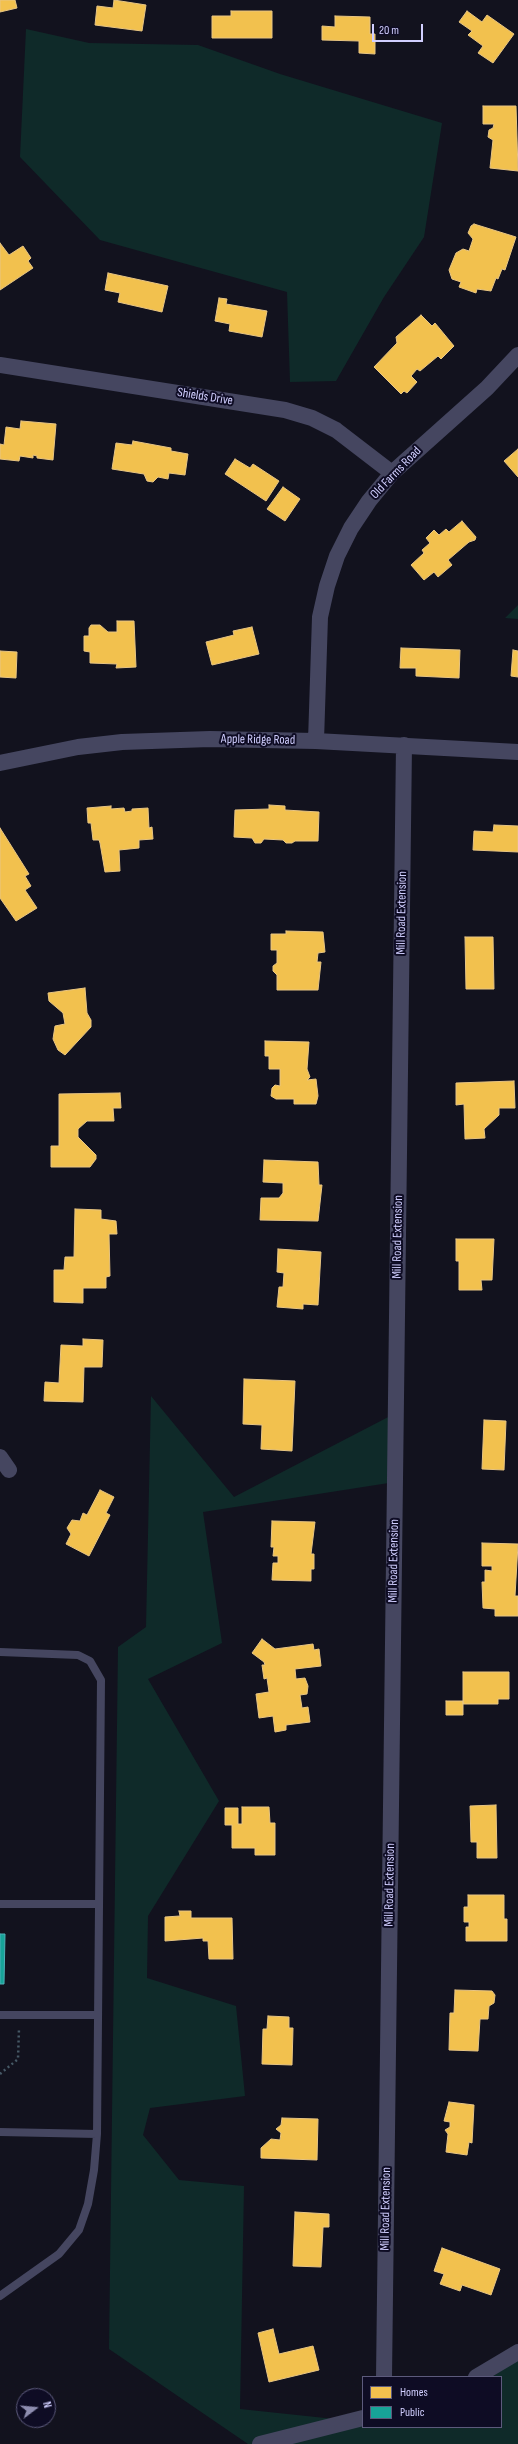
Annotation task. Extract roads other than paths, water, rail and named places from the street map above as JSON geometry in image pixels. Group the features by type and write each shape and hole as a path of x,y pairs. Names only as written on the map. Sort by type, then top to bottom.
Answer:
{"street":[{"name":"Old Farms Road","path":"316,741 319,632 327,586 337,556 351,528 369,501 392,473 487,388 518,355"},
{"name":"Shields Drive","path":"0,365 285,410 312,418 336,430 392,473"},
{"name":"Apple Ridge Road","path":"0,763 63,750 122,742 210,739 316,741 518,752"},
{"name":"Mill Road Extension","path":"384,2376 404,745"},
{"path":"478,2376 518,2352"},
{"path":"260,2444 362,2418"}],"lane":[{"path":"0,1652 78,1655 90,1661 97,1669 101,1680 97,2134 94,2170 88,2204 79,2230 59,2254 0,2296"},
{"path":"0,1904 99,1904"},
{"path":"0,2015 98,2015"},
{"path":"0,2132 97,2134"}]}
